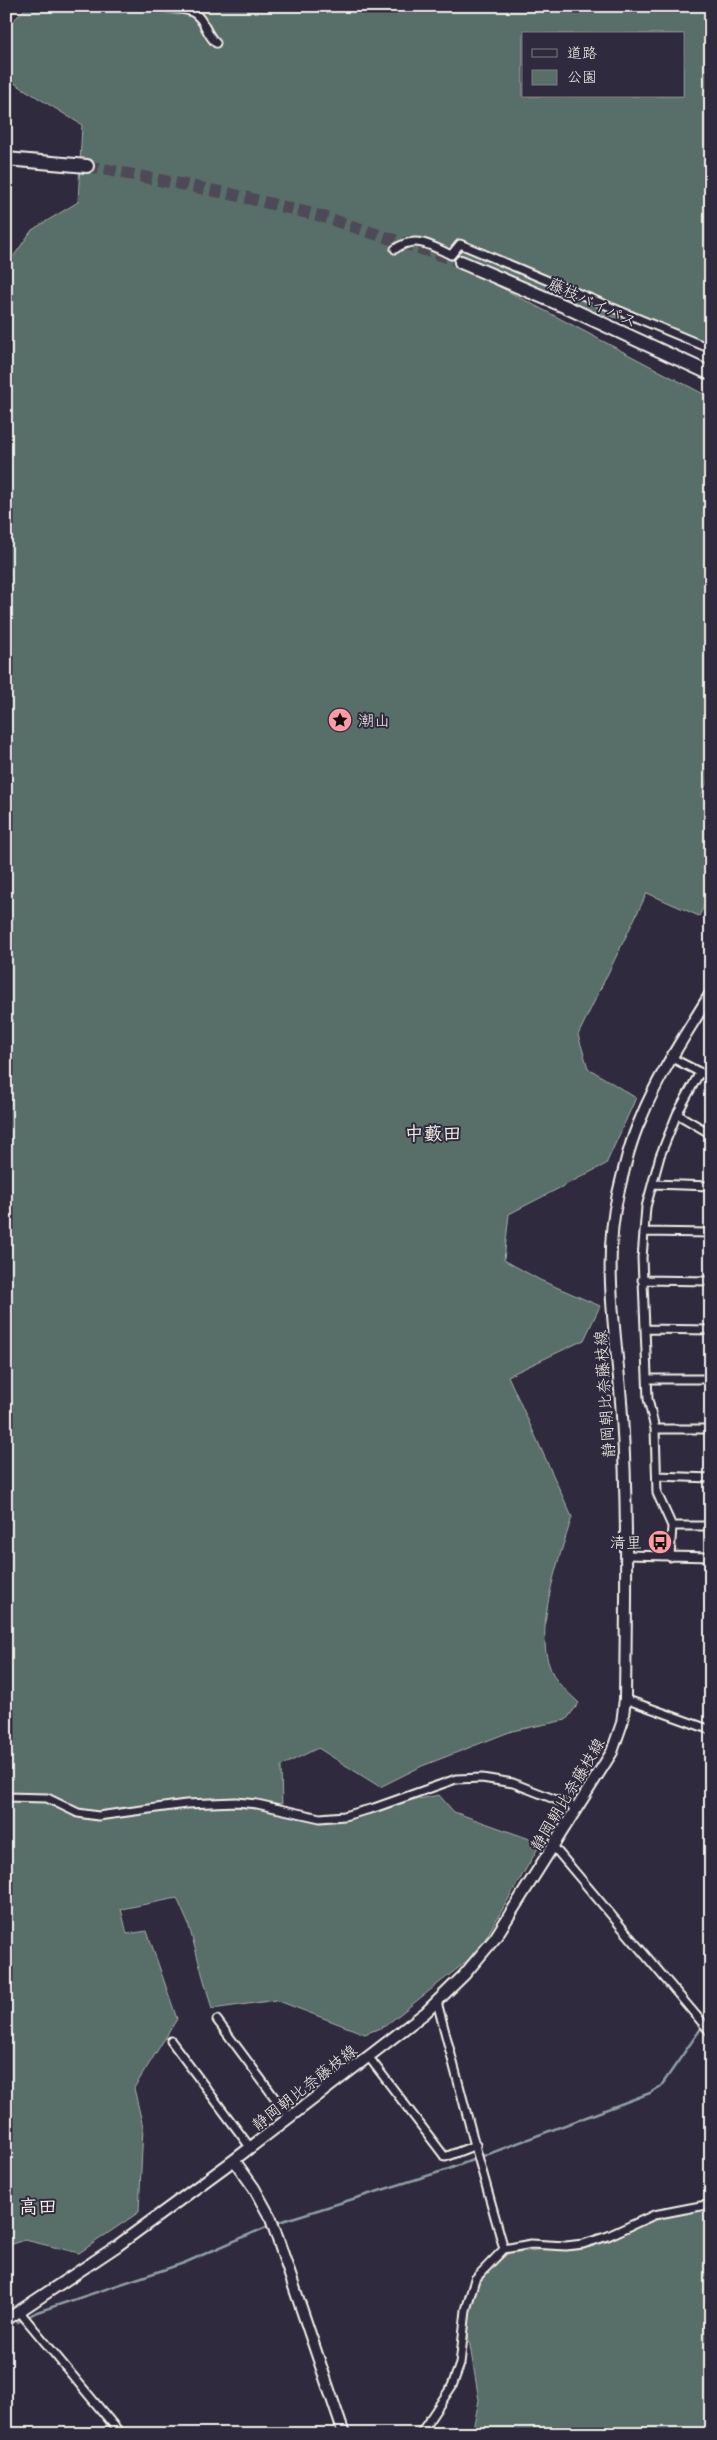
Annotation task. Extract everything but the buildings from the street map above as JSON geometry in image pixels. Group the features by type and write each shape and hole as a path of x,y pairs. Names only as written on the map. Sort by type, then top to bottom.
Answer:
{"highway":[{"path":"6,159 87,166"},
{"name":"藤枝バイパス","path":"461,262 564,306 711,374"}],"main road":[{"name":"静岡朝比奈藤枝線","path":"6,2320 117,2246 234,2160 437,2002 464,1975 495,1938 612,1752 622,1723 625,1699 627,1555 622,1416 611,1287 612,1232 618,1196 640,1120 672,1058 711,993"},
{"path":"234,2160 254,2188 277,2233 344,2434"}],"street":[{"path":"164,6 193,12 200,18 210,39 216,43"},
{"path":"395,249 406,242 414,242 430,245 451,255 460,244 711,350"},
{"path":"672,1058 711,1078"},
{"path":"670,1557 672,1526 657,1493 655,1429 648,1399 649,1379 642,1258 652,1184 660,1156 676,1114 700,1072"},
{"path":"676,1114 711,1134"},
{"path":"652,1184 711,1186"},
{"path":"644,1232 711,1233"},
{"path":"642,1280 711,1281"},
{"path":"645,1330 711,1330"},
{"path":"649,1379 711,1379"},
{"path":"655,1429 711,1429"},
{"path":"657,1476 711,1478"},
{"path":"672,1526 711,1526"},
{"path":"627,1555 711,1557"},
{"path":"625,1699 711,1730"},
{"path":"6,1797 47,1798 78,1813 98,1816 186,1804 236,1802 257,1804 320,1818 344,1816 374,1808 456,1779 482,1778 512,1783 577,1808"},
{"path":"553,1846 711,2033"},
{"path":"437,2002 504,2249"},
{"path":"217,2020 289,2117"},
{"path":"171,2041 250,2148"},
{"path":"368,2056 445,2157 476,2145"},
{"path":"420,2434 452,2386 460,2364 466,2310 475,2279 504,2249 530,2244 566,2246 582,2244 608,2236 654,2215 711,2204"},
{"path":"20,2312 121,2434"}],"green space":[{"path":"28,6 121,6 179,15 186,6 711,6 711,343 498,286 711,398 711,774 701,796 711,805 711,892 699,916 647,893 578,1035 588,1068 636,1098 606,1164 509,1214 504,1260 540,1280 600,1306 584,1340 508,1376 572,1517 549,1598 545,1641 548,1661 555,1678 579,1703 566,1720 512,1731 422,1766 380,1787 318,1748 281,1766 282,1810 317,1818 439,1795 454,1812 541,1843 477,1953 385,2026 365,2034 276,2000 212,2009 188,1923 177,1898 121,1909 127,1934 147,1931 177,2019 134,2088 143,2127 139,2212 79,2253 25,2240 10,2245 6,2243 6,267 32,230 78,202 82,125 6,78 6,28"},
{"path":"711,2207 711,2434 472,2434 479,2400 466,2322 477,2286 493,2266 509,2253 592,2244 659,2219"}],"waterway":[{"path":"276,2223 446,2170 650,2093 661,2086 711,2014"},
{"path":"18,2322 37,2312 184,2263 271,2225"}],"tunnel":[{"path":"87,166 231,194 321,216 461,262"}],"place":[{"name":"潮山","path":"340,720"},
{"name":"清里","path":"660,1542"}],"district":[{"name":"中藪田","path":"433,1133"},
{"name":"高田","path":"38,2206"}]}
